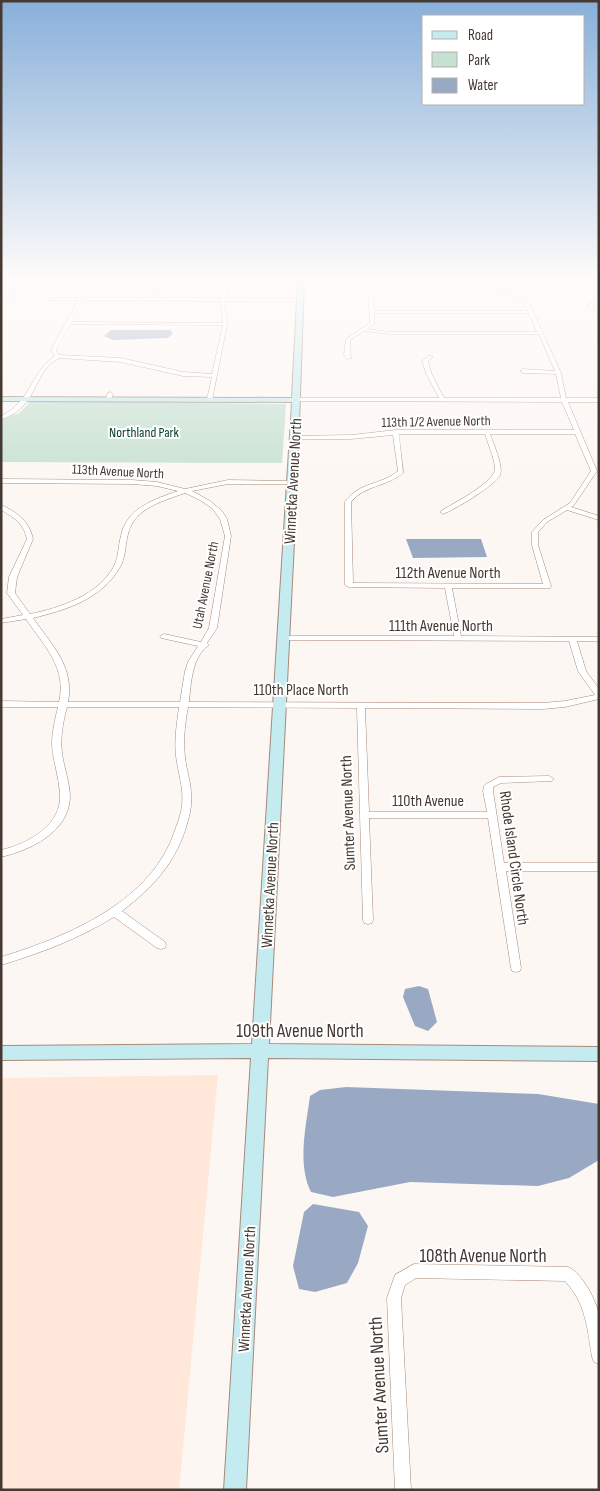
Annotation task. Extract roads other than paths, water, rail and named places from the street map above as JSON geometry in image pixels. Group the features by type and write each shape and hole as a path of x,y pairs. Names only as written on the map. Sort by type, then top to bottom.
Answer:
{"street":[{"path":"53,350 58,356"},
{"path":"210,399 220,350"},
{"name":"Winnetka Avenue North","path":"235,1490 293,482 299,350"},
{"path":"347,350 349,358"},
{"path":"547,350 558,373 564,400 594,468 591,482 567,508"},
{"path":"1,418 20,409 42,368 58,356 129,361 190,375 214,376"},
{"path":"129,361 136,357"},
{"path":"430,357 425,361 427,375 438,386 442,400"},
{"path":"523,371 558,373"},
{"path":"1,398 109,396 296,400 599,400"},
{"name":"113th 1/2 Avenue North","path":"295,437 351,437 396,432 578,432"},
{"name":"112th Avenue North","path":"396,432 401,472 392,479 362,489 348,502 349,585 547,586 535,545 535,532 545,521 567,508"},
{"path":"443,512 483,488 497,475 498,468 488,432"},
{"name":"113th Avenue North","path":"1,481 132,482 185,491 228,482 293,482"},
{"path":"1,621 28,617 74,602 99,587 108,579 120,562 126,524 131,518 152,504 185,491"},
{"name":"Utah Avenue North","path":"1,961 62,942 114,911 140,890 158,871 181,830 188,791 180,750 185,704 192,662 205,645 215,619 228,536 227,527 221,513 211,503 185,491"},
{"path":"1,507 23,522 29,532 30,539 10,584 11,592 64,669 67,681 56,747 64,791 63,809 57,820 36,840 1,854"},
{"path":"567,508 599,518"},
{"path":"448,585 458,639"},
{"name":"Utah Avenue North","path":"164,636 205,645"},
{"name":"111th Avenue North","path":"284,638 599,639"},
{"path":"572,639 582,671 599,696"},
{"name":"110th Place North","path":"1,704 543,706 565,704 599,696"},
{"name":"Sumter Avenue North","path":"361,704 368,920"},
{"name":"Rhode Island Circle North","path":"516,968 488,791 492,782 507,779 549,779"},
{"name":"110th Avenue","path":"364,815 491,815"},
{"path":"500,867 599,867"},
{"path":"114,911 161,945"},
{"name":"109th Avenue North","path":"1,1053 259,1050 599,1054"},
{"name":"108th Avenue North","path":"400,1280 414,1271 568,1274"},
{"path":"568,1274 581,1286 589,1303 599,1357"},
{"name":"Sumter Avenue North","path":"400,1280 394,1298 403,1490"}],"water":[{"path":"406,539 481,539 487,557 413,558"},
{"path":"419,986 428,989 437,1022 428,1031 415,1026 403,997 405,989"},
{"path":"346,1087 538,1094 599,1104 599,1160 569,1178 538,1186 410,1182 333,1197 311,1192 304,1169 303,1157 310,1096 320,1090"},
{"path":"313,1204 359,1212 368,1226 358,1263 347,1283 315,1292 299,1289 293,1266 304,1212"}],"park label":[{"name":"Northland Park","path":"144,432"}]}
